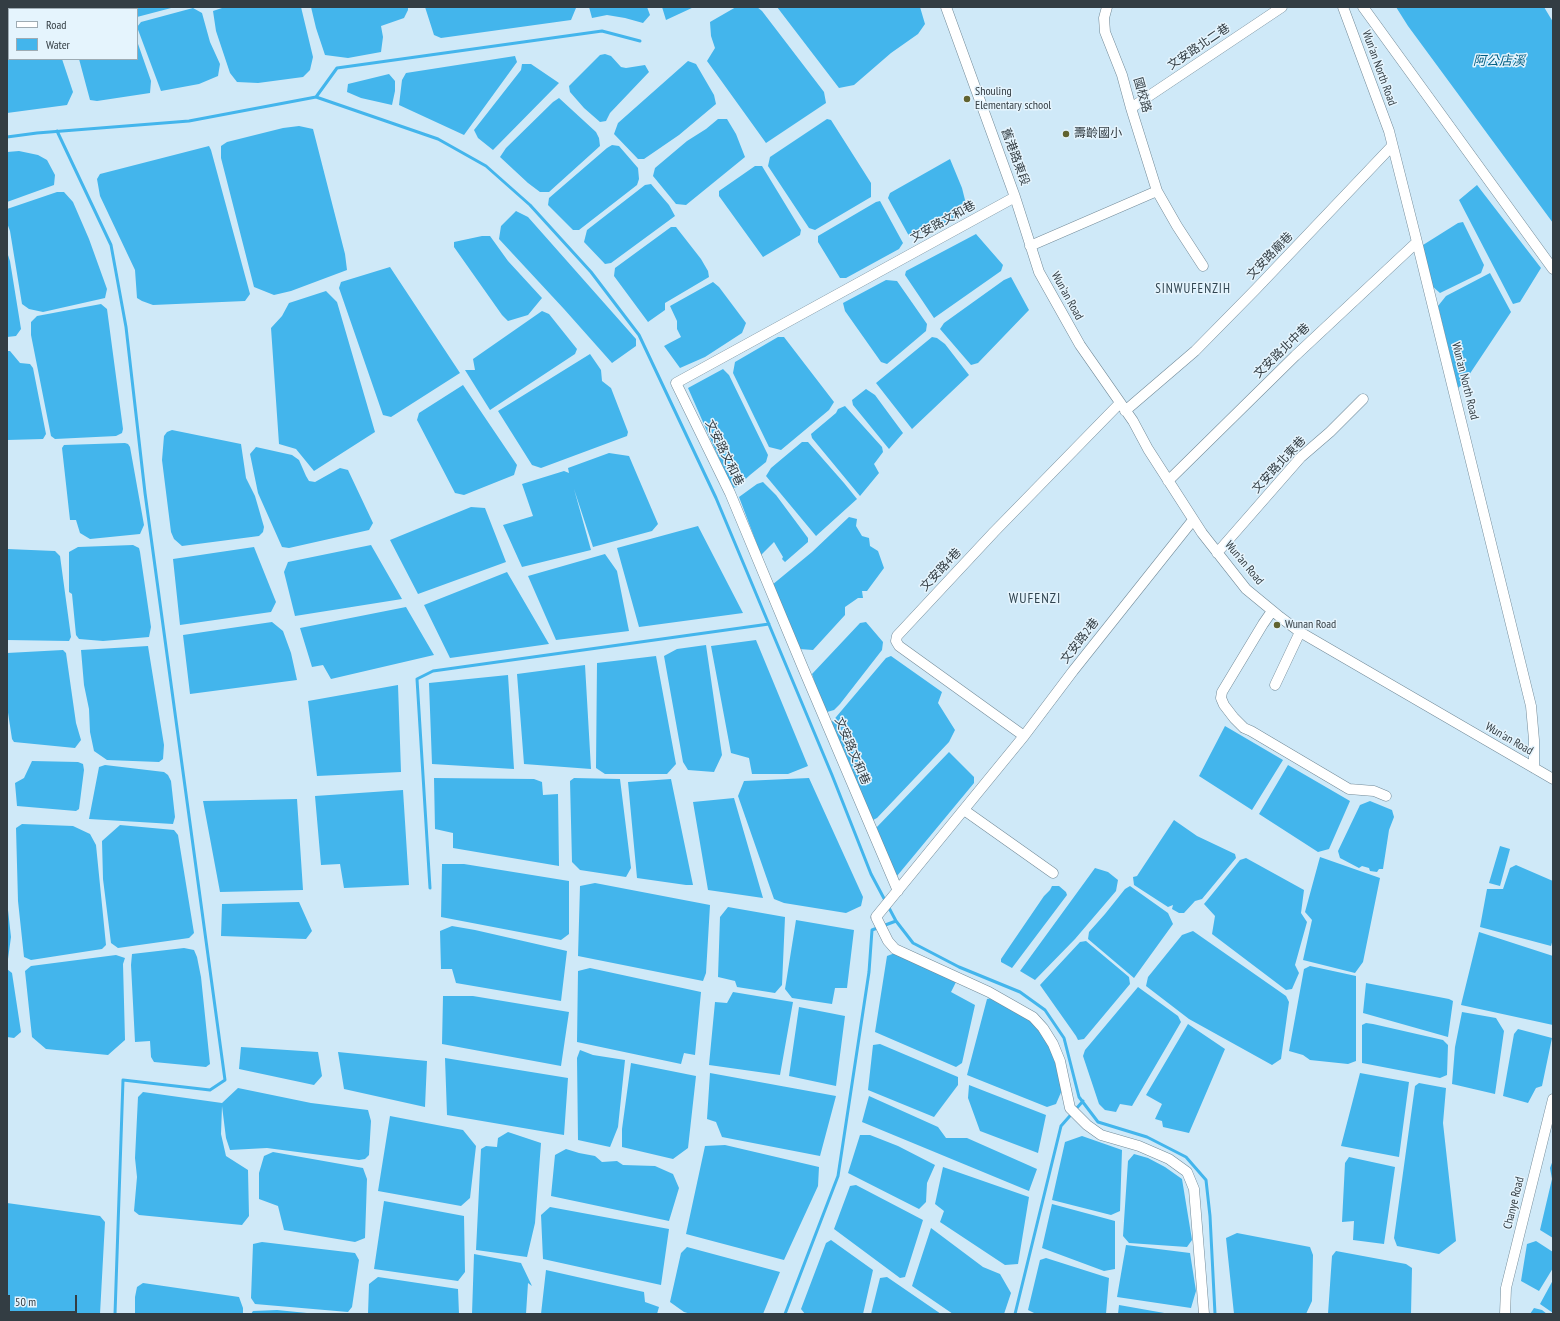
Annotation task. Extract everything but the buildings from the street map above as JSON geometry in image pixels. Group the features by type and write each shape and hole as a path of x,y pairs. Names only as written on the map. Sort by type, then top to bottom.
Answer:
{"street":[{"name":"舊港路東段","path":"946,7 1015,197 1039,272"},
{"name":"國校路","path":"1107,7 1104,18 1105,32 1122,75 1157,191 1177,226 1203,266"},
{"name":"文安路北二巷","path":"1131,108 1282,7"},
{"name":"Wun'an North Road","path":"1343,7 1389,131 1417,242 1531,706 1534,740 1534,768"},
{"path":"1362,7 1553,269"},
{"name":"文安路廟巷","path":"1123,407 1194,351 1256,289 1392,146"},
{"path":"1030,246 1157,191"},
{"name":"文安路文和巷","path":"896,894 730,493 676,383 1015,197"},
{"name":"文安路北中巷","path":"1168,481 1295,356 1417,242"},
{"name":"Wun'an Road","path":"1039,272 1080,345 1123,407 1193,520 1246,589 1300,632 1553,779"},
{"name":"文安路北東巷","path":"1217,553 1301,457 1330,432 1363,399"},
{"name":"文安路4巷","path":"1024,736 899,646 896,641 897,636 994,532 1123,407"},
{"name":"文安路2巷","path":"1193,520 1073,671 1024,736 876,917 888,941 894,949 989,992 1033,1017 1043,1028 1053,1044 1060,1061 1070,1108 1087,1125 1101,1135 1139,1146 1169,1159 1187,1172 1194,1188 1204,1314"},
{"path":"1272,611 1222,692 1221,698 1224,705 1244,728 1349,789 1374,791 1386,796"},
{"path":"1275,685 1300,632"},
{"path":"964,810 1053,873"},
{"name":"Chanye Road","path":"1505,1314 1506,1288 1553,1099"}],"water":[{"path":"7,7 46,7 8,8 8,60 62,60 73,92 67,105 7,113"},
{"path":"60,7 128,7 128,8"},
{"path":"175,7 138,17 138,8 131,8"},
{"path":"225,7 301,7 313,57 310,70 303,77 258,83 237,82 230,73 216,31 213,11"},
{"path":"311,7 408,7 408,10 404,18 381,26 383,37 381,52 348,58 325,55"},
{"path":"425,7 576,8 571,20 441,38 434,35"},
{"path":"589,7 647,7 650,15 643,23 607,15 592,18"},
{"path":"662,7 694,7 666,20"},
{"path":"736,7 757,7 762,11 824,92 826,103 766,143 707,61 715,48 711,36 710,22"},
{"path":"777,7 920,7 925,24 918,34 891,53 854,85 839,88"},
{"name":"阿公店溪","path":"1396,7 1544,7 1553,22 1553,223 1408,26"},
{"path":"193,8 202,13 210,42 220,64 218,76 199,84 161,91 138,30 138,26 141,22"},
{"path":"138,44 151,81 150,93 97,101 90,100 79,60 138,60"},
{"path":"605,54 611,56 621,67 626,68 645,65 649,72 610,113 606,121 600,122 584,108 570,92 569,86 600,55"},
{"path":"515,56 517,62 464,135 399,105 402,80 406,73"},
{"path":"688,61 696,64 714,95 716,104 679,135 644,159 638,159 614,134 618,123"},
{"path":"522,64 531,64 559,83 493,150 478,138 474,130 521,70"},
{"path":"389,74 395,81 395,91 392,105 361,98 347,92 348,84"},
{"path":"559,98 596,132 599,138 600,146 549,192 540,192 500,157 506,148 553,102"},
{"path":"718,119 727,119 736,134 745,157 686,205 676,204 653,176 655,168 687,141 706,129"},
{"path":"827,119 831,120 871,183 871,197 815,230 809,228 768,166 770,157"},
{"path":"299,126 313,129 345,254 347,270 291,291 274,295 254,287 221,158 221,146 227,142 283,128"},
{"path":"612,145 619,146 638,168 639,179 637,185 579,230 573,230 548,205 549,198"},
{"path":"209,146 250,294 245,301 153,305 142,301 137,298 135,270 100,196 97,179 100,174"},
{"path":"19,151 38,155 47,160 55,175 54,185 7,202 7,152"},
{"path":"950,159 962,188 966,204 966,213 927,231 909,236 888,198 890,193"},
{"path":"755,166 762,166 801,230 800,235 763,257 719,196 719,191"},
{"path":"651,184 669,205 675,216 611,263 605,264 584,242 587,230 645,185"},
{"path":"1477,185 1541,268 1520,302 1513,304 1459,200"},
{"path":"57,192 64,192 73,202 89,239 107,289 105,298 43,312 29,309 22,304 10,231 7,223 7,209"},
{"path":"880,201 903,243 899,249 846,278 840,278 818,242 818,236"},
{"path":"516,211 528,217 636,339 636,346 612,363 499,239 501,226"},
{"path":"1463,222 1484,265 1481,273 1440,293 1432,286 1423,245 1458,223"},
{"path":"671,227 676,227 701,259 708,271 709,277 665,303 665,310 648,322 614,276 615,268"},
{"path":"976,234 1003,265 1001,271 934,318 905,275 906,271"},
{"path":"482,236 490,236 508,261 542,298 528,315 508,321 502,315 454,247 454,242"},
{"path":"7,252 10,261 21,329 16,336 7,337"},
{"path":"390,267 460,373 391,417 383,415 339,288 341,282"},
{"path":"1490,273 1511,312 1463,384 1458,388 1438,306 1446,296"},
{"path":"1011,277 1029,310 978,363 971,365 940,329 944,323 1004,280"},
{"path":"886,280 897,281 927,324 926,331 887,364 881,362 845,311 843,303"},
{"path":"713,282 719,287 746,323 742,333 705,357 680,368 664,346 681,337 677,329 677,321 670,306"},
{"path":"326,291 337,302 375,432 314,471 296,449 279,444 271,328 282,316 289,303"},
{"path":"101,304 107,309 123,429 122,433 116,436 55,439 51,436 31,335 31,322 37,316"},
{"path":"542,311 549,314 577,349 575,354 490,410 465,370 475,370 473,359"},
{"path":"778,337 784,337 834,402 829,410 781,450 769,447 733,373 735,362"},
{"path":"932,337 937,338 945,344 969,375 912,429 876,383"},
{"path":"7,351 10,351 20,363 30,364 33,368 46,434 43,439 7,440"},
{"path":"590,354 601,370 602,381 611,388 628,432 627,436 541,468 532,465 498,411"},
{"path":"723,369 729,375 768,455 766,462 737,487 732,488 688,388"},
{"path":"463,385 517,465 514,475 464,495 455,493 417,420 419,413"},
{"path":"866,389 875,395 903,433 889,449 853,405 852,400"},
{"path":"845,406 882,447 883,452 874,464 879,473 860,496 812,438 811,434 836,413 838,409"},
{"path":"172,430 241,444 246,478 255,496 264,527 263,532 259,536 182,546 174,539 171,532 162,460 164,436 167,432"},
{"path":"802,442 808,442 857,499 816,536 766,476 771,468"},
{"path":"125,443 130,447 144,525 140,534 90,539 80,533 76,520 70,520 62,448 64,445"},
{"path":"256,447 292,455 299,460 309,481 315,482 340,468 348,470 373,523 369,530 289,548 282,547 258,493 250,454"},
{"path":"609,453 629,456 658,524 652,531 593,547 574,489 591,550 522,567 503,525 533,516 522,484 564,471 569,473 568,468"},
{"path":"763,482 776,495 808,538 808,542 785,562 774,542 761,555 739,497 757,484"},
{"path":"471,507 485,508 506,562 418,594 390,540"},
{"path":"849,517 857,519 856,526 862,536 869,538 870,546 878,551 884,568 867,591 862,591 863,598 858,598 845,607 845,615 813,650 799,649 772,585 812,552"},
{"path":"698,526 743,613 639,627 617,548"},
{"path":"133,545 139,548 140,552 151,627 149,637 103,641 79,639 76,635 72,594 69,592 69,552 78,547"},
{"path":"371,545 402,599 295,616 284,572 288,562"},
{"path":"254,547 276,602 271,612 180,625 173,559"},
{"path":"7,549 55,551 60,556 71,637 69,641 7,640"},
{"path":"605,554 617,571 629,631 556,640 528,576"},
{"path":"507,572 549,644 450,658 424,605"},
{"path":"406,607 434,655 331,679 323,665 312,667 300,628"},
{"path":"272,622 283,631 291,653 297,680 190,694 183,635"},
{"path":"866,622 883,642 882,650 840,704 834,710 827,712 825,716 812,674 860,623"},
{"path":"756,640 808,766 788,774 752,774 749,758 731,753 711,646"},
{"path":"706,645 722,755 714,772 688,770 683,762 664,656 677,649"},
{"path":"148,646 164,745 163,759 159,762 107,760 94,751 90,732 89,709 84,685 81,650"},
{"path":"63,650 66,653 76,723 81,740 75,748 14,742 12,739 7,706 7,653"},
{"path":"656,656 676,764 667,774 605,774 596,768 597,663"},
{"path":"891,656 942,692 938,703 955,730 949,742 877,818 871,821 831,723 886,658"},
{"path":"585,665 591,769 524,764 517,674"},
{"path":"508,675 514,769 432,764 429,683"},
{"path":"398,685 401,772 317,776 308,701"},
{"path":"1225,726 1283,760 1252,810 1199,776"},
{"path":"949,752 974,777 974,783 897,876 876,828"},
{"path":"32,761 78,762 83,764 84,770 79,809 76,811 17,806 15,783 24,778"},
{"path":"105,765 164,772 168,775 171,781 175,817 173,824 89,819 99,767"},
{"path":"1288,765 1350,801 1329,849 1318,852 1259,814"},
{"path":"434,778 534,779 542,782 543,795 558,794 559,866 453,848 453,833 435,829"},
{"path":"574,778 620,779 631,868 626,877 580,870 572,862 570,781"},
{"path":"809,778 863,897 861,906 846,913 784,903 774,899 738,796 744,781"},
{"path":"671,779 693,885 637,878 628,782"},
{"path":"403,790 409,885 344,888 340,864 321,865 315,796"},
{"path":"734,798 763,898 708,890 693,802"},
{"path":"297,799 303,890 220,892 203,801"},
{"path":"1370,801 1392,810 1394,817 1389,830 1383,869 1379,869 1377,872 1370,871 1369,868 1362,866 1359,868 1340,858 1338,851 1360,805"},
{"path":"1174,820 1197,836 1235,854 1236,858 1202,899 1195,901 1184,913 1179,913 1172,909 1173,905 1168,907 1134,885 1133,877 1137,876"},
{"path":"22,824 73,826 90,834 96,845 106,945 102,949 31,960 24,957 18,901 16,828"},
{"path":"120,825 174,830 178,835 194,933 189,938 118,948 111,943 103,879 102,841"},
{"path":"1500,846 1510,849 1500,886 1489,883"},
{"path":"1320,857 1380,878 1363,962 1355,973 1303,960 1312,920 1305,912"},
{"path":"1246,858 1304,890 1301,913 1307,922 1295,965 1299,973 1292,989 1286,990 1212,934 1215,916 1204,904 1240,860"},
{"path":"442,864 464,864 569,881 569,934 561,940 441,917"},
{"path":"1516,865 1553,881 1553,939 1551,946 1480,927 1487,889 1503,889 1510,868"},
{"path":"1095,868 1108,872 1118,880 1116,891 1075,939 1035,980 1020,971"},
{"path":"595,883 710,905 706,973 703,981 578,956 580,886"},
{"path":"1052,886 1059,886 1066,892 1067,895 1012,968 1001,962 1001,959"},
{"path":"1130,886 1168,913 1173,924 1134,978 1088,939 1089,932 1125,889"},
{"path":"7,901 11,937 7,960"},
{"path":"299,902 312,931 306,939 221,936 222,904"},
{"path":"728,907 785,917 782,985 775,993 737,987 735,981 718,977 720,917"},
{"path":"796,920 854,930 847,988 835,988 832,1004 792,998 785,989"},
{"path":"452,926 567,951 561,1001 456,983 452,969 441,969 440,931"},
{"path":"1193,931 1286,996 1289,1002 1281,1059 1272,1065 1189,1019 1146,986 1148,977 1182,935"},
{"path":"1479,932 1553,956 1553,1025 1461,1005"},
{"path":"1086,941 1129,977 1130,984 1084,1039 1078,1040 1040,985 1080,942"},
{"path":"184,948 194,950 201,977 210,1064 206,1067 154,1062 151,1057 150,1041 135,1042 131,965 132,954"},
{"path":"895,953 957,980 951,992 975,1005 962,1063 956,1067 875,1032 887,956"},
{"path":"116,955 125,958 123,964 125,1040 108,1055 46,1049 32,1037 25,971 31,966"},
{"path":"1310,966 1356,976 1356,1061 1348,1064 1310,1060 1303,1055 1289,1051 1304,969"},
{"path":"590,968 701,992 695,1055 684,1053 681,1064 577,1042 578,971"},
{"path":"7,969 12,973 21,1032 14,1038 7,1037"},
{"path":"1366,983 1453,1001 1448,1037 1363,1013"},
{"path":"1138,987 1178,1016 1181,1022 1132,1106 1120,1104 1116,1112 1105,1110 1099,1104 1083,1056 1085,1050"},
{"path":"733,992 793,1002 780,1075 709,1065 715,1002 727,1003"},
{"path":"443,996 473,996 569,1012 561,1066 442,1044"},
{"path":"997,997 1015,1008 1041,1029 1059,1064 1062,1090 1056,1104 1047,1107 967,1075 987,999"},
{"path":"799,1007 845,1016 836,1086 789,1076"},
{"path":"1462,1012 1496,1018 1504,1031 1495,1094 1452,1084 1455,1047"},
{"path":"1366,1023 1443,1040 1448,1045 1447,1075 1440,1078 1362,1063 1362,1025"},
{"path":"1188,1024 1225,1049 1189,1133 1163,1127 1162,1121 1155,1119 1162,1104 1146,1095"},
{"path":"1518,1029 1552,1038 1542,1086 1536,1088 1528,1103 1503,1096 1514,1034"},
{"path":"880,1044 958,1077 958,1085 934,1117 868,1090 873,1045"},
{"path":"241,1047 318,1052 322,1076 314,1085 239,1069"},
{"path":"580,1050 593,1055 625,1060 618,1127 610,1147 578,1140 577,1058"},
{"path":"338,1052 427,1061 425,1107 344,1089"},
{"path":"445,1058 568,1078 564,1135 447,1115"},
{"path":"631,1063 696,1076 688,1148 673,1159 622,1147 622,1129"},
{"path":"710,1073 836,1096 820,1156 722,1137 716,1122 707,1119"},
{"path":"1360,1073 1409,1082 1399,1157 1341,1146"},
{"path":"1419,1083 1446,1088 1443,1123 1456,1241 1439,1254 1397,1246 1394,1238 1415,1086"},
{"path":"969,1085 1046,1115 1038,1153 980,1131 968,1098"},
{"path":"238,1088 311,1103 368,1110 371,1121 369,1155 365,1159 359,1160 267,1148 230,1150 226,1138 222,1106 221,1134 226,1156 248,1170 249,1216 242,1225 139,1215 134,1211 137,1177 135,1158 138,1097 143,1092 222,1103"},
{"path":"869,1096 938,1127 946,1138 967,1138 1037,1169 1029,1191 862,1122"},
{"path":"390,1116 463,1130 476,1146 470,1198 461,1206 378,1191"},
{"path":"508,1132 541,1143 535,1223 527,1257 476,1250 481,1149 486,1146 497,1147 498,1138"},
{"path":"860,1135 870,1135 898,1146 935,1165 927,1183 926,1202 919,1209 848,1173"},
{"path":"1082,1136 1122,1150 1120,1211 1111,1215 1052,1200 1065,1142"},
{"path":"725,1145 819,1167 818,1186 784,1260 686,1234 705,1146"},
{"path":"566,1149 595,1156 602,1162 617,1161 623,1165 655,1166 673,1174 679,1188 669,1221 551,1196 555,1155"},
{"path":"273,1152 363,1168 367,1179 365,1238 355,1242 284,1230 278,1206 259,1199 259,1173 264,1156"},
{"path":"1134,1154 1148,1158 1165,1167 1182,1179 1192,1240 1187,1247 1129,1243 1123,1236 1128,1161"},
{"path":"1349,1157 1395,1167 1384,1244 1353,1240 1354,1221 1342,1222 1345,1163"},
{"path":"1553,1160 1553,1238 1540,1230 1552,1179 1550,1168"},
{"path":"943,1167 1029,1197 1018,1264 1005,1265 940,1222 944,1211 935,1204"},
{"path":"856,1185 923,1220 905,1277 900,1278 834,1229 850,1186"},
{"path":"384,1201 464,1216 465,1272 458,1281 374,1269"},
{"path":"7,1203 100,1216 105,1222 100,1314 7,1314"},
{"path":"1052,1204 1115,1221 1115,1269 1104,1271 1042,1248"},
{"path":"550,1207 669,1229 661,1285 543,1259 541,1215"},
{"path":"931,1228 983,1267 1000,1274 1011,1293 1004,1314 953,1314 912,1286"},
{"path":"1237,1233 1310,1247 1313,1255 1312,1301 1306,1314 1234,1314 1226,1238"},
{"path":"831,1240 873,1270 863,1314 805,1314 801,1309 826,1243"},
{"path":"1536,1241 1553,1252 1553,1268 1539,1291 1521,1281 1527,1244"},
{"path":"262,1242 355,1253 359,1260 352,1307 348,1312 255,1304 251,1298 253,1244"},
{"path":"1126,1245 1190,1253 1196,1291 1191,1308 1117,1297"},
{"path":"687,1247 780,1272 763,1314 691,1314 684,1312 670,1302 681,1253"},
{"path":"1336,1251 1406,1264 1412,1268 1411,1314 1328,1314 1332,1256"},
{"path":"474,1254 521,1263 532,1286 528,1283 526,1314 472,1314"},
{"path":"1046,1258 1109,1278 1106,1314 1036,1314 1028,1310 1040,1260"},
{"path":"546,1270 644,1292 645,1302 659,1307 657,1314 541,1314"},
{"path":"378,1277 458,1289 459,1314 368,1314 369,1284"},
{"path":"887,1277 941,1314 871,1314 880,1278"},
{"path":"1553,1280 1553,1313 1540,1304"},
{"path":"143,1283 239,1297 243,1308 243,1314 135,1314 135,1297 137,1287"},
{"path":"1119,1305 1170,1314 1118,1314"},
{"path":"1534,1308 1542,1310 1547,1314 1530,1314"},
{"path":"277,1310 317,1314 251,1314 253,1311"}],"waterway":[{"path":"316,97 337,68 602,31 640,41"},
{"path":"7,137 37,133 189,121 316,97 438,139 486,166 530,205 591,272 639,335 716,498 832,775 871,874 896,921 913,943 959,967 1020,992 1045,1010 1064,1038 1079,1097 1098,1122 1147,1137 1186,1157 1206,1180 1210,1216 1215,1314"},
{"path":"57,131 111,245 126,327 145,493 225,1080 210,1090 123,1080 115,1314"},
{"path":"430,888 417,679 433,671 769,624"},
{"path":"785,1314 838,1176 869,972 872,930 896,921"},
{"path":"1015,1314 1061,1126 1083,1101"}],"place":[{"name":"Shouling Elementary school","path":"967,99"},
{"name":"壽齡國小","path":"1066,134"},
{"name":"Wunan Road","path":"1277,625"}],"district":[{"name":"SINWUFENZIH","path":"1193,289"},
{"name":"WUFENZI","path":"1035,599"}]}
